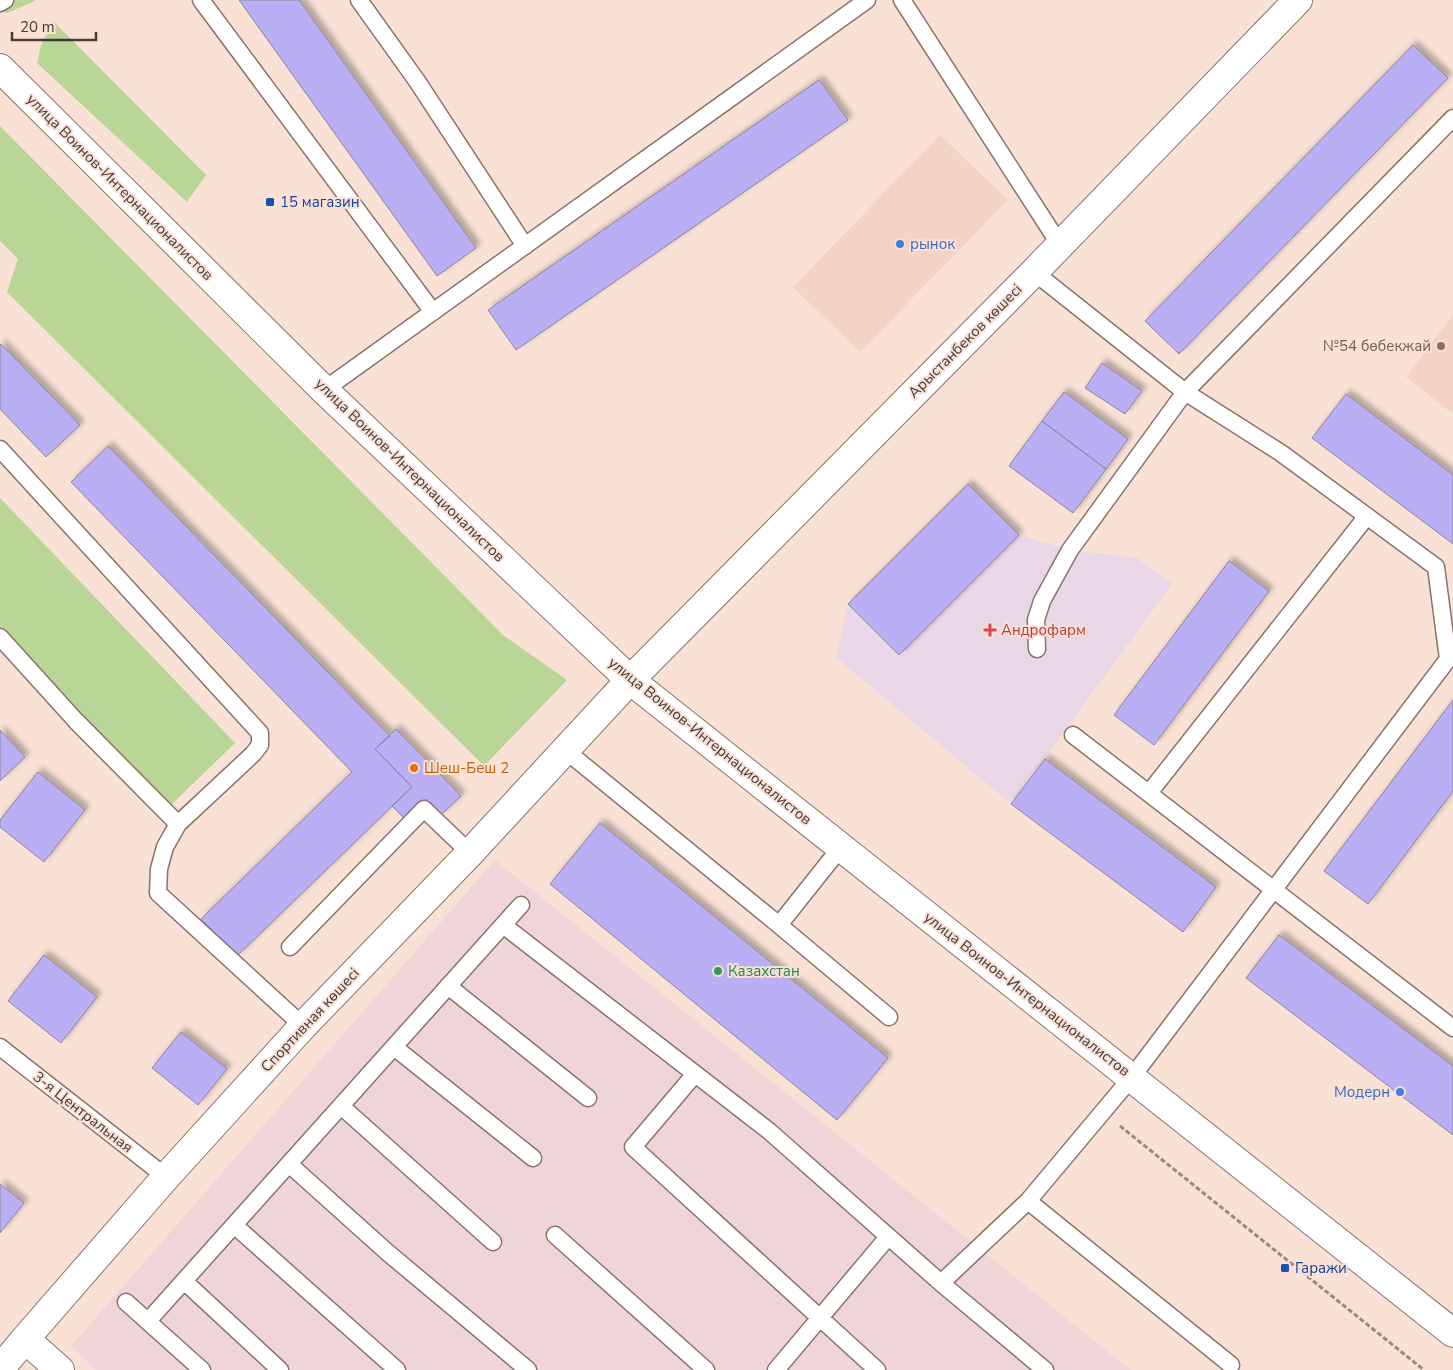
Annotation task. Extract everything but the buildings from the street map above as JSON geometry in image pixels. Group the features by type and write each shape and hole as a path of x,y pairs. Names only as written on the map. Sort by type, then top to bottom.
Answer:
{"street":[{"name":"Арыстанбеков көшесі","path":"630,680 1034,272 1298,0"},
{"name":"улица Воинов-Интернационалистов","path":"0,68 324,390 630,680 1453,1333"},
{"name":"Спортивная көшесі","path":"0,1369 166,1178 303,1026 470,853 630,680"},
{"path":"25,1338 60,1370"}],"lane":[{"path":"0,3 5,0"},
{"path":"201,0 433,312"},
{"path":"359,0 417,81 524,246"},
{"path":"324,390 865,0"},
{"path":"902,0 1060,245"},
{"path":"1037,649 1036,620 1042,601 1070,550 1185,392 1453,118"},
{"path":"940,1283 1028,1201 1132,1077 1448,659 1436,567 1281,453 1185,392 1034,272"},
{"path":"0,449 260,733 260,746 253,754 178,824 165,847 159,869 158,893 303,1026"},
{"path":"1149,793 1367,516"},
{"path":"0,636 76,721 178,824"},
{"path":"1073,735 1453,1028"},
{"path":"565,750 889,1017"},
{"path":"290,947 424,808 470,853"},
{"path":"779,925 841,847"},
{"path":"148,1321 521,905"},
{"path":"503,925 769,1131 940,1283 1045,1370"},
{"path":"448,986 588,1098"},
{"name":"3-я Центральная","path":"0,1047 166,1178"},
{"path":"394,1047 533,1158"},
{"path":"696,1074 633,1147 878,1370"},
{"path":"341,1106 493,1242"},
{"path":"289,1164 519,1367"},
{"path":"1028,1201 1231,1365"},
{"path":"234,1225 397,1370"},
{"path":"555,1235 706,1370"},
{"path":"776,1370 888,1237"},
{"path":"184,1281 280,1370"},
{"path":"126,1302 202,1370"}],"path":[{"path":"1102,1112 1424,1370"}],"shaded area":[{"name":"рынок","path":"940,135 1008,200 860,352 793,287"},
{"name":"№54 бөбекжай","path":"1453,315 1453,414 1406,377"},
{"name":"Андрофарм","path":"968,484 1019,535 1070,550 1137,558 1172,584 1011,804 836,657 848,604"},
{"path":"495,860 1131,1370 96,1370 71,1346"}],"green space":[{"path":"0,0 35,1 7,13 0,10"},
{"path":"54,22 206,175 187,202 37,63 41,45"},
{"path":"0,126 503,635 567,680 484,766 7,292 18,259 0,241"},
{"path":"0,498 235,743 169,807 0,631"}],"place":[{"name":"15 магазин","path":"270,202"},
{"name":"рынок","path":"900,244"},
{"name":"№54 бөбекжай","path":"1441,346"},
{"name":"Андрофарм","path":"990,630"},
{"name":"Шеш-Беш 2","path":"414,768"},
{"name":"Казахстан","path":"718,971"},
{"name":"Модерн","path":"1400,1092"},
{"name":"Гаражи","path":"1285,1268"}]}
